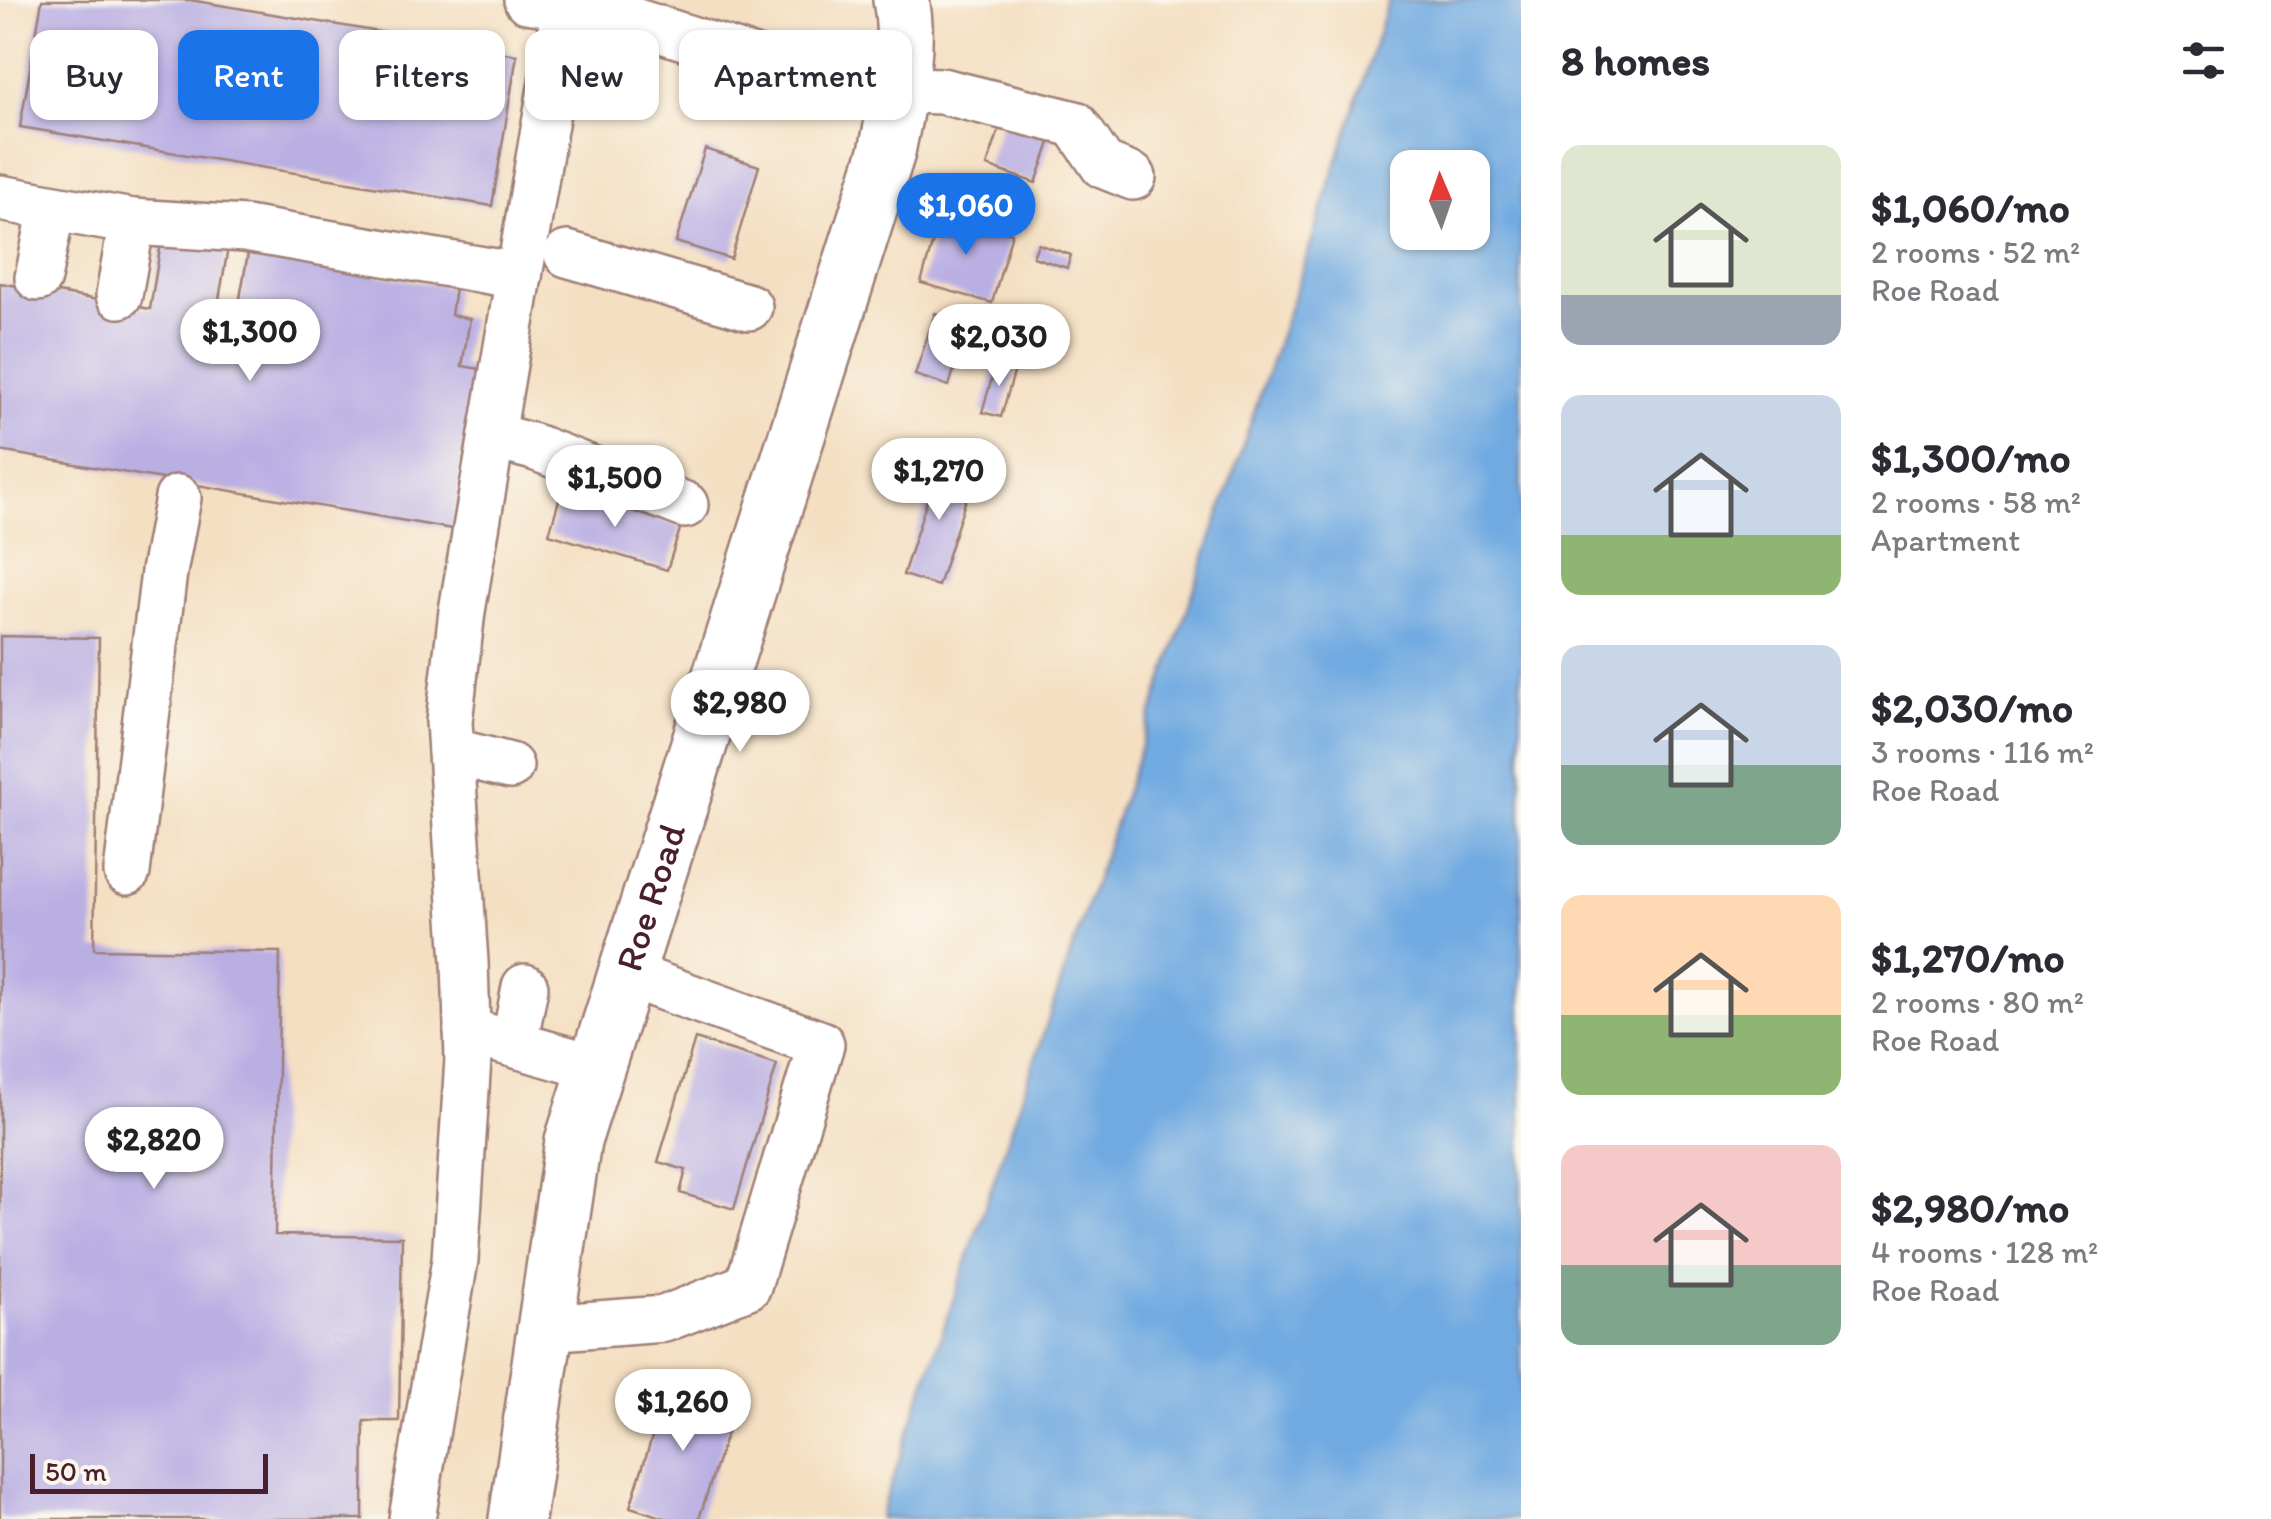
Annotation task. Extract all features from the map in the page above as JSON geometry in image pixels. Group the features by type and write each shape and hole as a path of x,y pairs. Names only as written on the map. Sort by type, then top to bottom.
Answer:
{"main road":[{"name":"Roe Road","path":"901,0 904,30"},
{"name":"Roe Road","path":"516,1519 574,1140 887,152 893,120"}],"lane":[{"path":"412,1519 455,1260 468,1059 449,722 462,611 519,276 553,2 618,16 679,35"},
{"path":"912,90 942,91 1075,124 1103,165 1133,177"},
{"path":"0,198 132,222 246,229 519,276"},
{"path":"38,278 52,208"},
{"path":"119,295 132,222"},
{"path":"567,254 749,307"},
{"path":"492,436 534,447 685,505"},
{"path":"126,872 164,572 178,498"},
{"path":"451,751 510,766"},
{"path":"546,1328 664,1319 748,1286 821,1044 626,974"},
{"path":"514,1044 525,986"},
{"path":"467,1030 596,1068"}],"water":[{"path":"1389,0 1521,0 1521,1519 879,1519 1303,268"}],"building":[{"path":"42,0 190,0 368,30 339,30 339,120 505,120 505,53 517,55 492,206 20,127 30,69 30,120 158,120 158,30 37,30"},
{"path":"1004,115 1054,131 1036,183 987,166"},
{"path":"705,149 759,166 731,259 676,242"},
{"path":"941,213 1012,233 992,303 921,283"},
{"path":"162,237 228,248 215,322 235,326 248,253 455,288 451,315 470,319 462,366 480,369 452,529 0,451 0,283 150,309"},
{"path":"1038,244 1071,255 1067,268 1033,257"},
{"path":"935,313 968,324 949,386 915,375"},
{"path":"997,361 1016,366 1001,417 982,412"},
{"path":"940,460 975,471 938,586 903,575"},
{"path":"562,490 681,526 667,570 549,534"},
{"path":"0,636 99,638 94,949 280,952 275,1235 402,1237 399,1421 364,1421 363,1519 0,1519"},
{"path":"695,1039 777,1064 734,1209 680,1193 686,1170 658,1162"},
{"path":"669,1383 736,1403 699,1519 668,1519 630,1507"}]}
